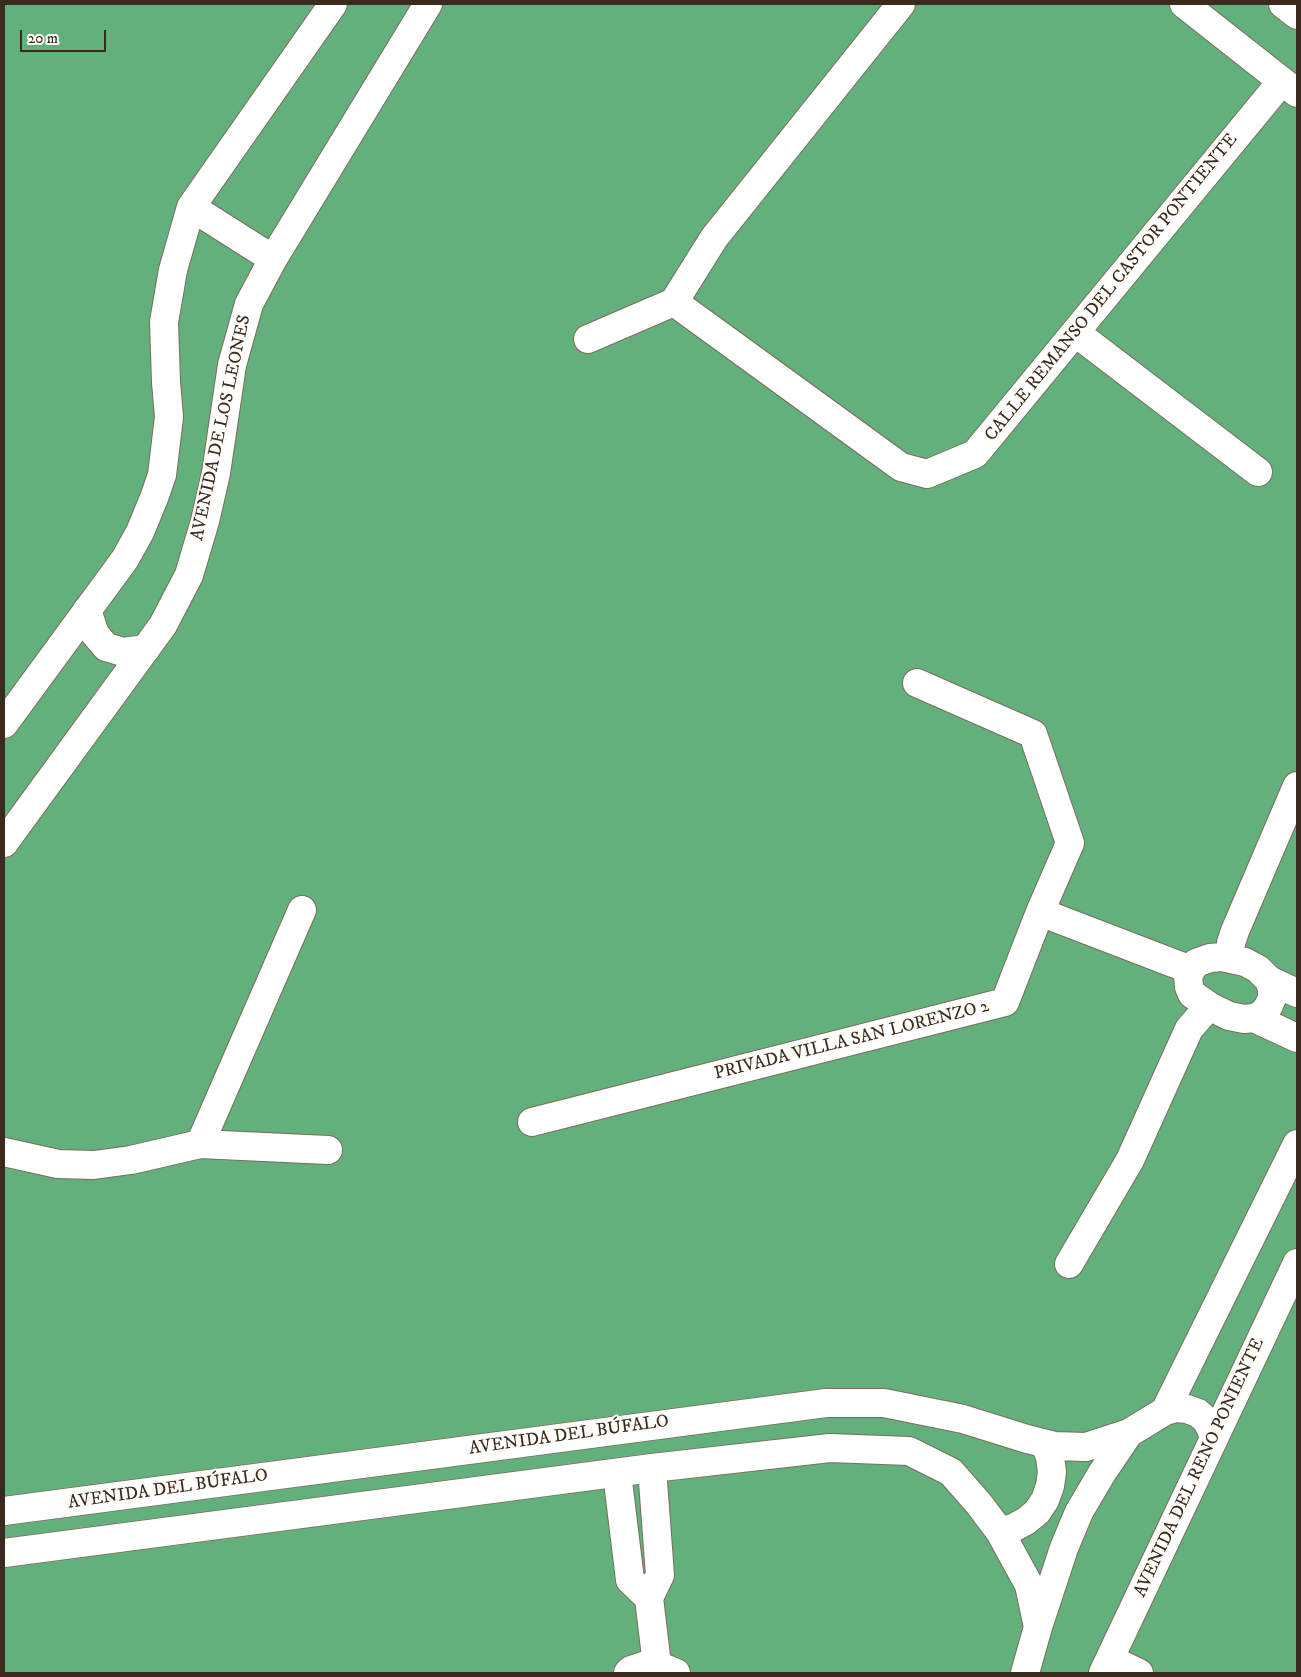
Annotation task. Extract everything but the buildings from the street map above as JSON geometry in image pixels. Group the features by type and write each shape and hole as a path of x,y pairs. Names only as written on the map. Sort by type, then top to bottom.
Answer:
{"street":[{"path":"4,724 125,558 133,545 154,498 162,475 169,418 164,322 173,270 191,207 333,4"},
{"name":"AVENIDA DE LOS LEONES","path":"4,843 164,625 189,575 206,520 216,473 232,365 249,304 273,259 428,4"},
{"path":"588,339 674,302 714,238 901,4"},
{"path":"1184,4 1290,87"},
{"path":"1283,4 1297,15"},
{"name":"CALLE REMANSO DEL CASTOR PONTIENTE","path":"674,302 901,467 927,474 976,454 1076,333 1290,87"},
{"path":"191,207 273,259"},
{"path":"1076,333 1258,472"},
{"path":"87,610 95,634 106,647 123,652 146,648"},
{"name":"PRIVADA VILLA SAN LORENZO 2","path":"532,1122 1005,1002 1040,912 1070,843 1033,734 917,684"},
{"path":"1229,958 1235,931 1297,786"},
{"path":"200,1144 302,910"},
{"path":"1040,912 1191,970"},
{"path":"1269,980 1272,998 1268,1007 1262,1014 1254,1018 1244,1019 1229,1016 1209,1006 1192,994 1188,980 1191,970 1196,963 1210,958 1229,958 1244,962 1258,969 1269,980 1297,993"},
{"path":"1068,1264 1130,1160 1189,1029 1209,1006"},
{"path":"1254,1018 1297,1038"},
{"path":"4,1152 58,1164 94,1165 131,1160 200,1144 328,1150"},
{"path":"1165,1411 1297,1144"},
{"name":"AVENIDA DEL RENO PONIENTE","path":"1106,1666 1297,1263"},
{"name":"AVENIDA DEL BÚFALO","path":"4,1511 826,1403 884,1403 963,1420 1055,1446 1086,1447 1129,1433"},
{"path":"1025,1673 1064,1548 1078,1512 1129,1433 1165,1411 1176,1408 1198,1413 1206,1420 1214,1439"},
{"path":"1000,1532 1026,1521 1037,1512 1045,1500 1052,1472 1045,1444"},
{"path":"4,1553 652,1468 830,1448 909,1451 951,1472 1000,1532 1029,1585 1038,1627"},
{"path":"649,1598 660,1575 652,1468"},
{"path":"617,1473 630,1580 649,1598 667,1669 646,1665 631,1670 628,1673"},
{"path":"1106,1666 1139,1673"}],"green space":[{"path":"4,4 1297,4 1297,1673 4,1673"}]}
